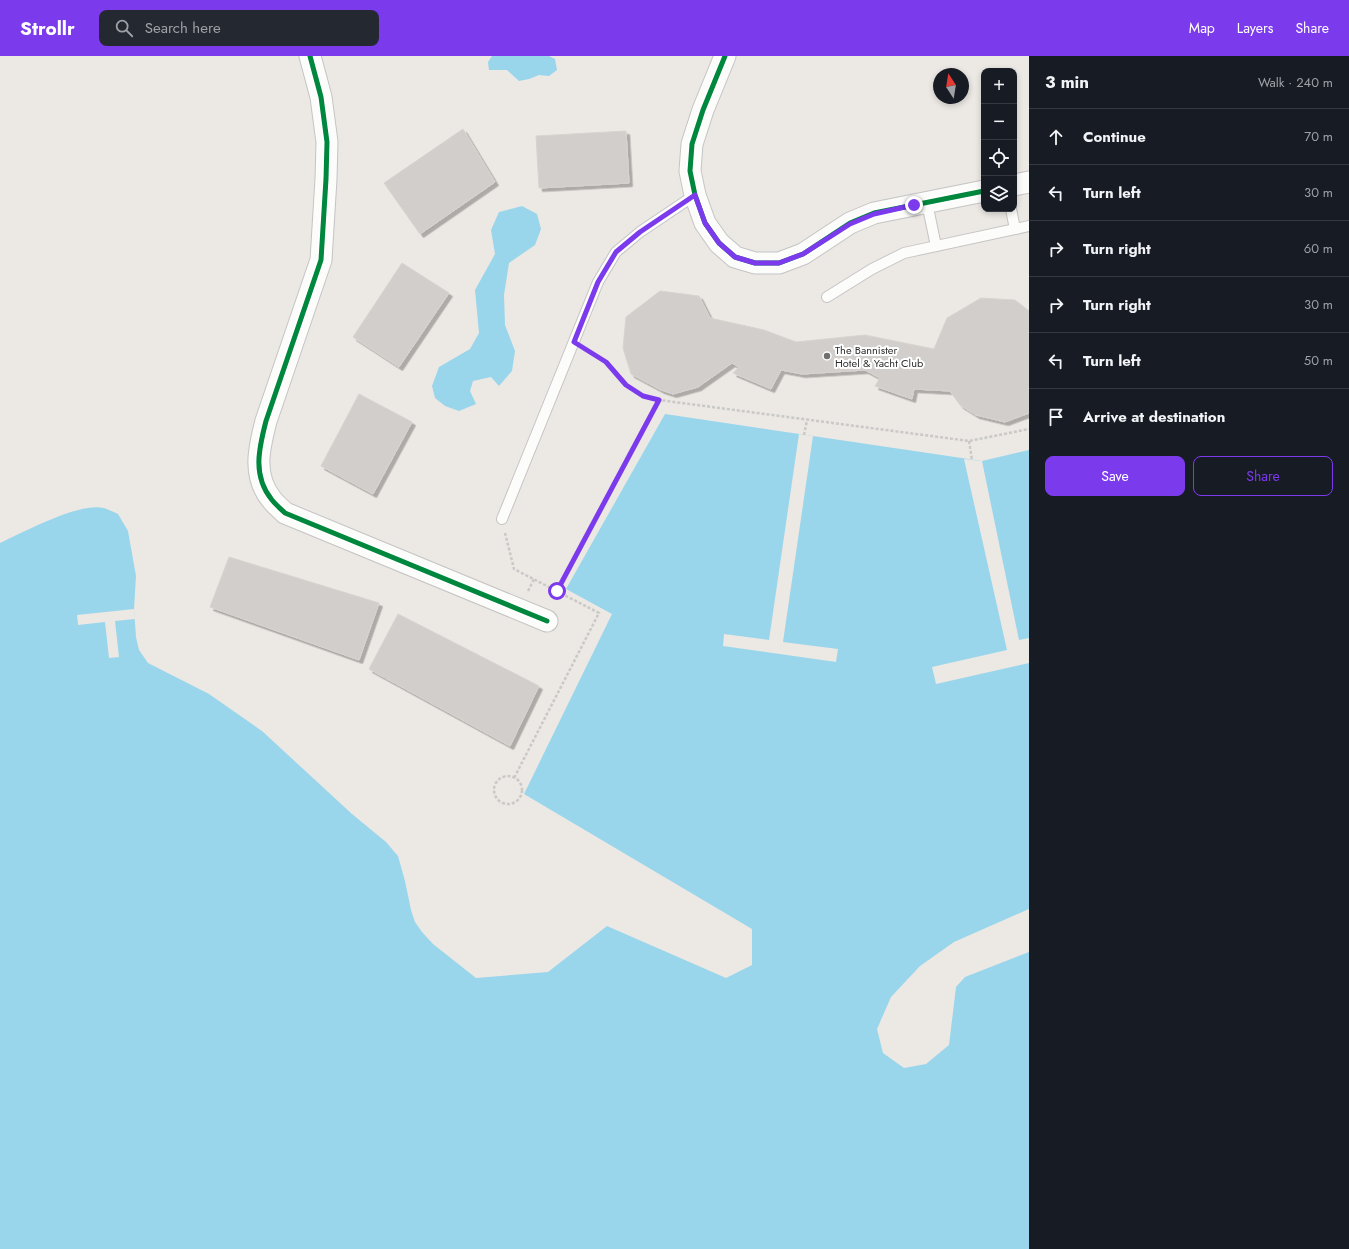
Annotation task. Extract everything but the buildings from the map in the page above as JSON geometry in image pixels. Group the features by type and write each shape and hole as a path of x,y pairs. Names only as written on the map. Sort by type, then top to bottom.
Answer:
{"street":[{"path":"310,56 320,97 327,142 321,260 261,439 258,463 262,482 271,499 285,513 547,621"},
{"path":"725,56 703,110 692,144 690,171 695,195 705,223 719,243 735,257 755,263 779,263 803,254 850,224 874,214 981,192"},
{"path":"1017,184 1029,182"}],"lane":[{"path":"502,519 598,282 616,252 640,232 695,195"},
{"path":"927,203 936,246"},
{"path":"1012,212 1015,229"},
{"path":"826,297 872,269 904,253 1029,226"}],"path":[{"path":"574,342 606,362 626,385 643,396 659,400 968,441 1029,429"},
{"path":"557,591 659,400"},
{"path":"804,435 807,420"},
{"path":"968,441 972,460"},
{"path":"508,776 514,778 519,782 522,788 518,800 513,804 507,805 496,799 494,787 497,781 502,777 508,776"}],"water":[{"path":"492,56 549,56 555,59 557,70 549,76 539,75 519,81 507,70 489,70 488,62"},
{"path":"522,206 537,214 541,229 535,245 509,263 504,295 505,325 515,351 512,371 499,386 491,377 473,381 470,391 476,404 459,411 445,406 435,398 432,386 439,367 470,349 479,333 475,290 495,254 491,230 499,212"},
{"path":"665,414 982,461 1029,450 1029,909 954,942 920,966 891,997 877,1029 883,1053 904,1068 926,1064 949,1045 956,987 965,977 1029,952 1029,1249 0,1249 0,543 52,519 81,509 93,507 104,508 118,514 128,531 136,576 134,609 136,637 139,650 148,663 209,694 262,731 352,814 386,842 398,856 415,922 433,944 476,978 548,972 607,926 726,978 752,965 752,929 524,794 612,614 566,589"}],"pier":[{"path":"799,434 813,436 783,642 838,649 836,662 723,646 724,634 769,640"},
{"path":"964,459 982,461 1019,640 1029,638 1029,663 936,684 932,667 1007,650"},
{"path":"134,609 135,619 115,621 119,657 109,658 105,622 78,625 77,615"}],"cycle path":[{"path":"310,56 321,97 327,142 321,260 266,421 261,441 259,472 266,491 272,500 285,513 547,621"},
{"path":"725,56 703,110 692,144 690,171 695,195 705,223 719,243 735,257 755,263 779,263 803,254 850,223 874,213 981,192"}],"place":[{"name":"The Bannister Hotel & Yacht Club","path":"827,356"}],"route":[{"path":"557,591 659,400 643,396 626,385 606,362 574,342 598,282 616,252 640,232 695,195 705,223 719,243 735,257 755,263 779,263 803,254 850,224 874,214 914,205"}]}
